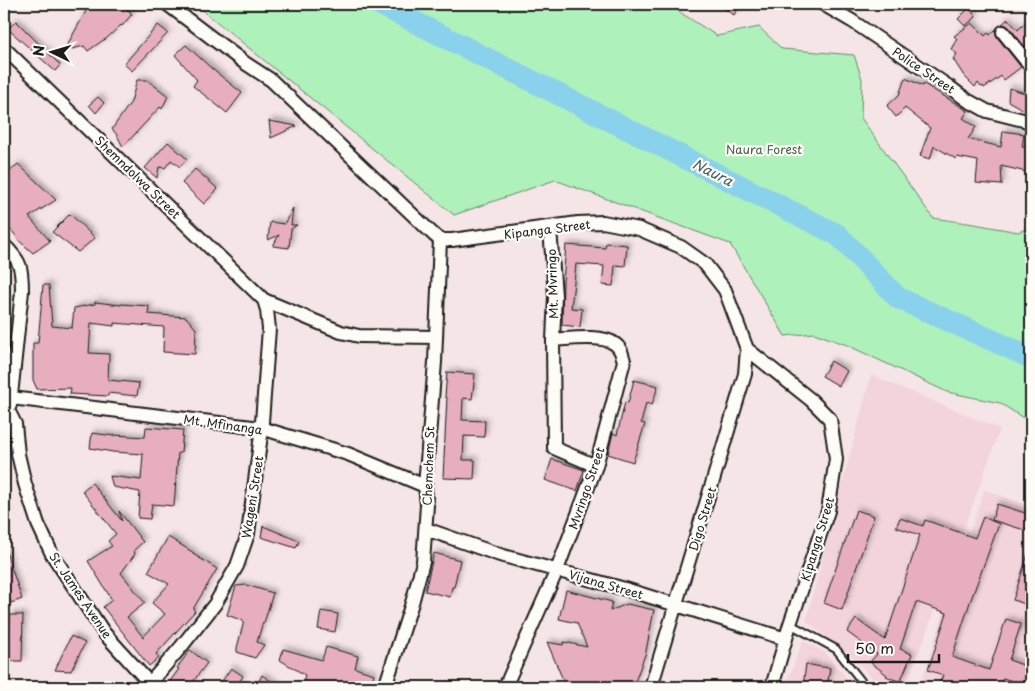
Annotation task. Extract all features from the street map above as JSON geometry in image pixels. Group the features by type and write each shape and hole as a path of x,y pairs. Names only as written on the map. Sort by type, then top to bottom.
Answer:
{"street":[{"path":"167,4 245,63 271,80 440,240"},
{"name":"Police Street","path":"823,4 972,103 987,111 1031,122"},
{"path":"1003,32 1031,67"},
{"name":"Shemndolwa Street","path":"4,48 266,305"},
{"name":"Kipanga Street","path":"440,240 550,228 578,223 603,222 639,229 681,247 705,264 725,290 747,349 811,400 830,419 836,460 828,511 790,624 772,687"},
{"name":"Mt. Mvringo","path":"550,228 555,296 553,340 554,448 596,466"},
{"name":"Chemchem St","path":"385,687 423,562 427,505 425,486 436,337 440,240"},
{"path":"4,245 13,254 20,266 22,276 22,291 8,405"},
{"path":"266,305 341,332 359,336 436,337"},
{"name":"Wageni Street","path":"151,685 215,604 237,566 248,534 261,428 268,329 266,305"},
{"name":"Mvringo Street","path":"506,687 556,570 596,466 624,361 622,351 616,344 610,341 597,338 553,340"},
{"name":"Digo Street","path":"651,687 745,374 747,349"},
{"name":"Mt. Mfinanga","path":"8,405 261,428 348,454 425,486"},
{"name":"St. James Avenue","path":"8,405 15,424 18,454 25,484 38,524 52,554 104,632 151,685"},
{"name":"Vijana Street","path":"426,529 500,555 676,605 786,639"}],"lane":[{"path":"790,624 836,650 866,687"}],"shaded area":[{"path":"871,375 1000,429 905,687 880,687 854,658 806,621"},
{"path":"984,490 1031,506 1031,687 920,687"},
{"path":"803,641 826,653 854,687 785,687"}],"green space":[{"name":"Naura Forest","path":"195,4 667,4 717,36 759,27 782,49 854,55 862,79 861,118 933,218 1018,232 1031,227 1031,423 1000,403 947,392 847,345 814,333 785,336 730,244 555,180 454,215"}],"building":[{"path":"78,4 122,4 132,14 122,26 88,51 84,46 64,51 86,11"},
{"path":"718,4 740,4 734,15"},
{"path":"969,8 976,17 965,26 958,19"},
{"path":"1031,17 1031,54 1009,27 1002,24 1008,19 1018,30"},
{"path":"16,21 60,65 55,71 8,29"},
{"path":"972,23 985,36 988,33 990,35 995,30 997,37 1021,67 1004,80 1001,76 984,88 978,83 975,87 964,76 953,59 957,54 951,49 957,39 954,36"},
{"path":"158,25 168,33 132,71 124,64"},
{"path":"186,45 242,93 227,113 193,86 197,80 175,55"},
{"path":"905,78 923,86 924,84 968,111 963,118 976,127 968,139 1001,147 1003,131 1024,134 1022,147 1031,149 1031,173 1001,166 1002,185 976,183 978,161 957,157 956,159 934,146 930,159 920,156 930,128 905,108 896,117 887,106 899,95"},
{"path":"137,80 147,80 168,96 162,109 160,107 123,147 112,129 131,102"},
{"path":"1009,88 1031,95 1031,114 1008,101"},
{"path":"98,97 104,103 96,113 89,105"},
{"path":"269,121 297,126 271,138"},
{"path":"168,142 187,159 180,167 171,160 165,168 159,167 157,178 145,168"},
{"path":"18,164 56,200 29,217 50,241 33,253 16,238 4,222 4,177"},
{"path":"195,169 218,189 204,204 182,183"},
{"path":"293,208 291,225 297,225 291,229 289,248 273,246 279,235 268,240 270,222 284,224"},
{"path":"70,214 95,238 78,252 52,232"},
{"path":"606,243 627,245 625,266 615,265 613,286 602,285 604,266 576,264 571,308 582,309 580,327 562,325 566,245 605,248"},
{"path":"43,285 49,285 52,326 72,328 74,308 95,304 95,302 149,306 148,314 186,317 196,329 195,354 163,352 164,327 114,323 114,326 91,323 89,353 109,354 108,380 139,383 137,396 108,393 108,396 70,394 71,388 37,389 33,380 33,343 38,343"},
{"path":"831,361 847,371 839,386 822,376"},
{"path":"447,372 475,374 472,399 463,398 462,420 485,421 484,437 464,436 463,460 475,460 474,479 443,478"},
{"path":"634,380 658,386 652,405 646,403 641,423 645,424 633,462 608,454 613,433 617,435 625,402 628,403"},
{"path":"146,427 183,430 181,453 178,453 174,506 152,504 150,519 138,518 140,492 113,487 110,476 141,480 143,454 90,448 92,433 145,437"},
{"path":"552,459 584,470 577,491 545,480"},
{"path":"92,483 122,521 119,511 143,542 134,550 135,554 121,573 145,603 127,617 143,637 165,614 152,603 169,584 148,572 168,537 217,569 193,609 195,611 156,654 159,658 149,666 103,607 112,600 88,561 112,546 108,541 116,534 82,491"},
{"path":"997,504 1031,515 1031,532 992,520"},
{"path":"856,510 874,516 842,610 824,603"},
{"path":"983,517 999,524 952,657 989,670 1006,619 1021,624 1009,660 1031,668 1031,687 1003,678 1000,687 938,687 943,675 928,670 947,613 916,602 900,649 912,654 900,682 886,676 870,662 877,654 847,632 856,619 885,640 920,535 896,527 900,518 923,526 925,520 975,538"},
{"path":"263,526 299,541 296,548 261,537"},
{"path":"5,549 22,599 11,603 4,583"},
{"path":"1029,551 1031,551 1031,606 1013,600"},
{"path":"434,553 460,560 450,597 425,591"},
{"path":"246,585 273,593 257,642 264,645 255,658 237,652 244,621 227,615 236,586"},
{"path":"566,590 612,602 610,611 627,604 654,610 646,652 633,687 566,687 547,642 563,645 564,642 587,647 577,623 559,619"},
{"path":"321,611 338,614 335,632 318,629"},
{"path":"10,615 23,615 22,661 9,661"},
{"path":"71,636 85,643 71,671 55,670"},
{"path":"326,647 358,656 355,668 374,674 370,687 319,687 303,684 305,675 280,660 283,649 322,660"},
{"path":"190,650 207,663 189,687 166,687 179,669 177,668"},
{"path":"806,664 830,668 827,687 803,687"},
{"path":"231,668 243,676 236,687 218,687"},
{"path":"262,675 279,687 256,687"}],"waterway":[{"name":"Naura","path":"379,4 838,235 898,298 1027,356 1031,355"}]}
